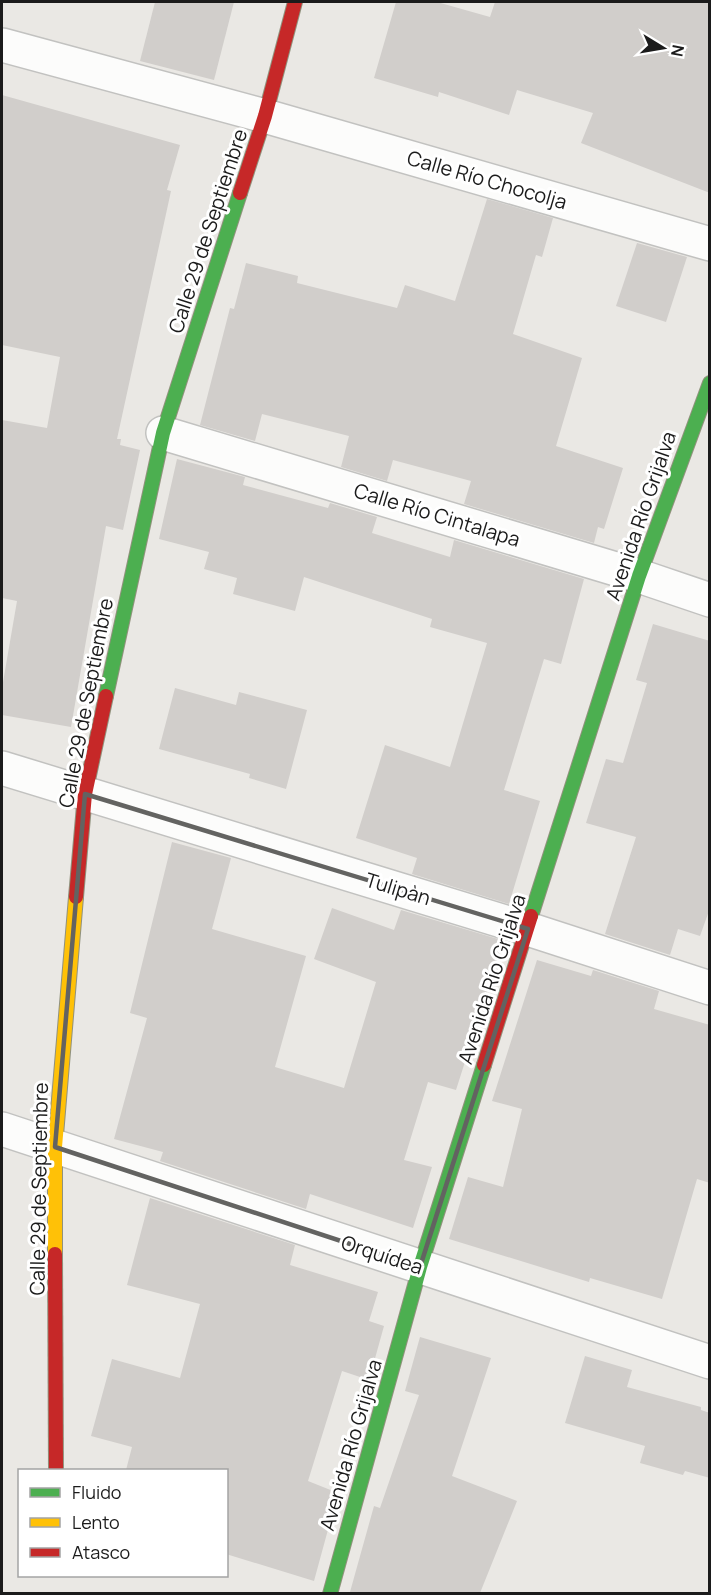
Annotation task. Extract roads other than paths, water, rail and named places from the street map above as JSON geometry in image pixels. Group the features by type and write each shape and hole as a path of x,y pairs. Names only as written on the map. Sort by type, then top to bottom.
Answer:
{"street":[{"name":"Calle 29 de Septiembre","path":"56,1469 55,1147 85,794 163,433 265,116 295,2"},
{"name":"Calle Río Chocolja","path":"2,45 265,116 710,244"},
{"name":"Avenida Río Grijalva","path":"330,1593 420,1267 639,576 710,383"},
{"name":"Calle Río Cintalapa","path":"163,433 639,576 710,600"},
{"name":"Tulipàn","path":"2,768 528,929 710,988"},
{"name":"Orquídea","path":"2,1129 710,1362"}]}
